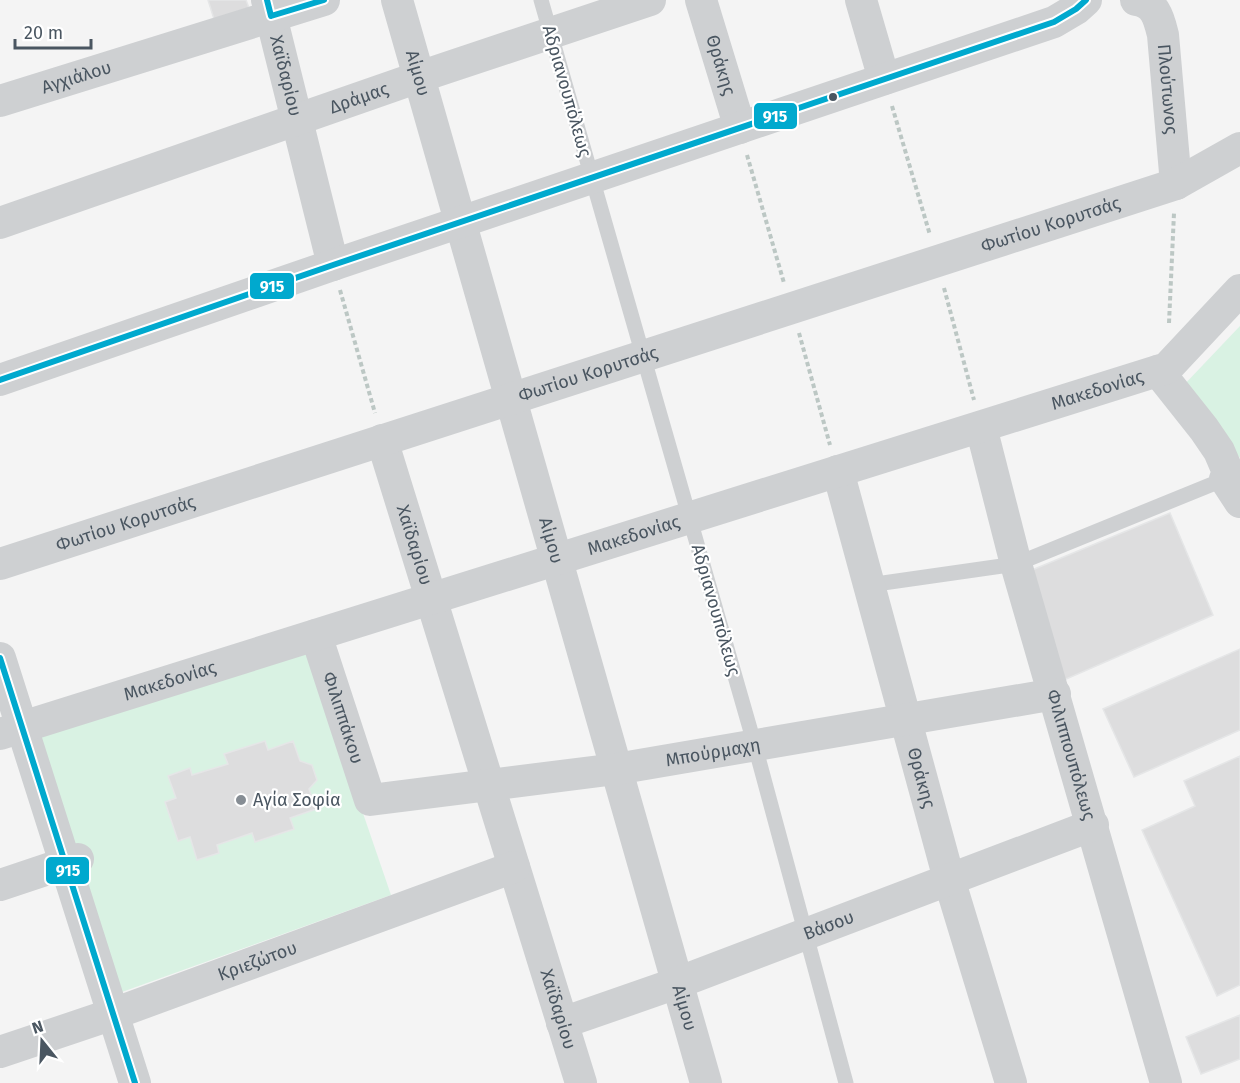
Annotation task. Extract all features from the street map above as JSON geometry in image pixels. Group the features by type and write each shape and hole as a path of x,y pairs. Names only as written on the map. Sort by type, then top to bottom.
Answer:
{"street":[{"name":"Αγχιάλου","path":"0,101 174,47 269,8 324,0"},
{"name":"Αίμου","path":"397,0 706,1083"},
{"name":"Δράμας","path":"0,223 419,77 650,0"},
{"name":"Θράκης","path":"701,0 740,128"},
{"path":"861,0 884,79"},
{"path":"0,380 592,177 1054,22 1086,0"},
{"name":"Πλούτωνος","path":"1141,0 1158,14 1163,35 1176,184"},
{"name":"Χαϊδαρίου","path":"269,8 333,265"},
{"name":"Φωτίου Κορυτσάς","path":"0,564 1176,184 1240,148"},
{"name":"Μακεδονίας","path":"11,730 1162,370 1240,290"},
{"path":"1162,370 1219,451 1233,490"},
{"name":"Φιλιππουπόλεως","path":"981,427 1016,564 1166,1083"},
{"name":"Χαϊδαρίου","path":"382,440 581,1083"},
{"name":"Θράκης","path":"838,471 905,720 1011,1083"},
{"name":"Φιλιππάκου","path":"315,635 370,800"},
{"path":"0,658 11,730 72,861 112,1014 135,1083"},
{"name":"Μπούρμαχη","path":"370,800 489,787 616,769 1055,694"},
{"name":"Βάσου","path":"562,1023 677,983 1093,825"},
{"path":"0,885 72,861"},
{"name":"Κριεζώτου","path":"0,1052 112,1014 514,867"}],"lane":[{"name":"Αδριανουπόλεως","path":"541,0 755,746 846,1083"},
{"path":"870,585 1016,564 1233,490"}],"path":[{"path":"1162,370 1176,184"},
{"path":"333,265 382,440"}],"green space":[{"path":"1240,326 1240,458 1183,386"},
{"path":"305,644 391,895 122,992 37,729"}],"building":[{"path":"208,0 246,0 249,8 214,19"},
{"path":"1170,513 1213,615 1064,680 1032,570"},
{"path":"1240,649 1240,730 1134,777 1103,709"},
{"name":"Αγία Σοφία","path":"265,741 268,750 293,741 300,761 312,765 317,780 309,789 316,809 290,818 294,829 255,842 252,833 217,845 219,853 197,860 190,837 178,841 165,802 176,798 168,776 190,768 192,775 228,764 224,754"},
{"path":"1240,756 1240,985 1217,996 1142,830 1195,806 1184,781"},
{"path":"1240,1015 1240,1059 1201,1074 1186,1037"}],"transit line":[{"name":"915","path":"267,0 271,16 324,0"},
{"name":"915","path":"0,380 1054,22 1086,0"},
{"name":"915","path":"0,658 135,1083"}],"place":[{"name":"Αγία Σοφία","path":"241,800"}]}
